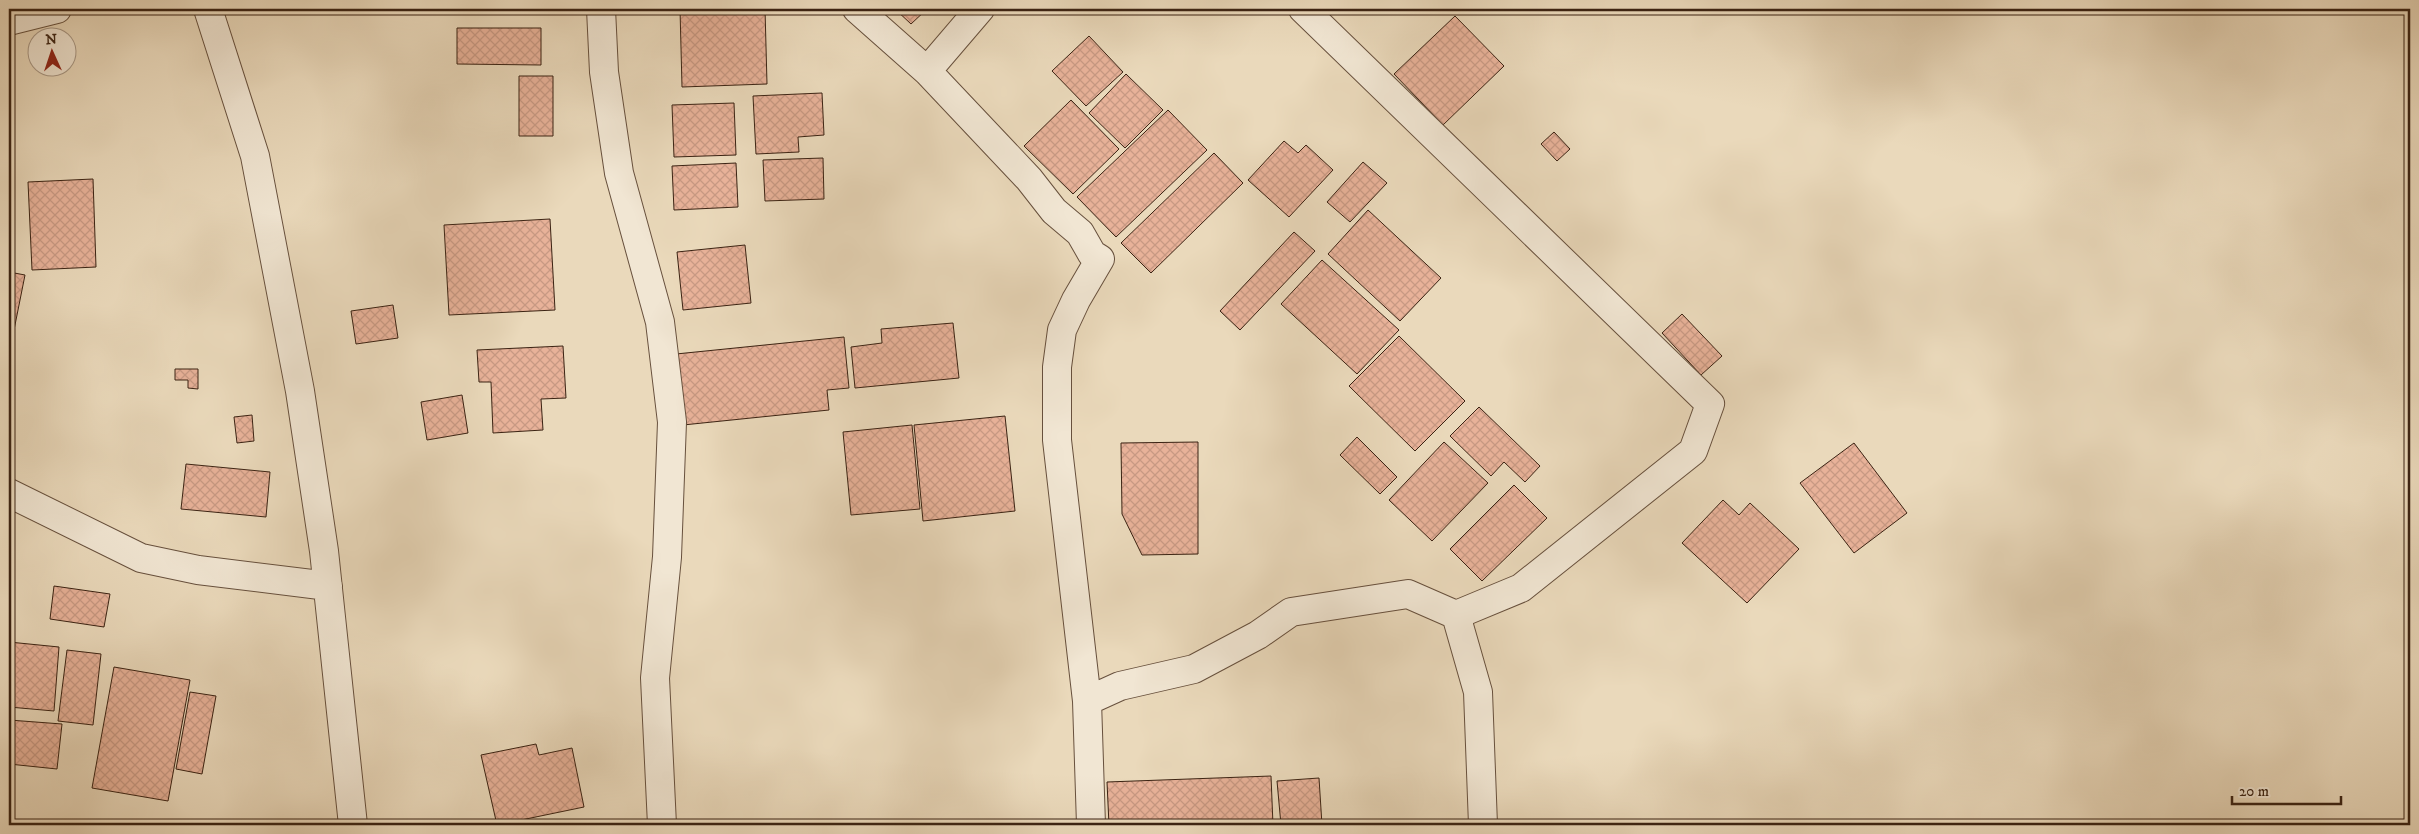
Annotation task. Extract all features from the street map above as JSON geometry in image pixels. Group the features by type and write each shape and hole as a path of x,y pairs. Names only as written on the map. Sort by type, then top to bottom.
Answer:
{"street":[{"path":"9,21 57,9"},
{"path":"208,9 254,156 300,391 328,586 352,825"},
{"path":"601,9 604,72 619,173 660,322 672,422 666,557 655,678 662,825"},
{"path":"857,9 927,71 1029,180 1054,211 1080,233 1092,254 1100,260 1076,300 1062,330 1056,367 1057,440 1087,701 1092,825"},
{"path":"927,71 980,9"},
{"path":"1087,701 1120,686 1194,669 1241,645 1291,612 1408,594 1456,615 1521,588 1693,450 1710,404 1303,9"},
{"path":"9,492 141,558 198,570 328,586"},
{"path":"1456,615 1478,692 1483,825"}],"building":[{"path":"680,9 765,9 767,84 682,87"},
{"path":"895,9 927,9 911,24"},
{"path":"1455,16 1504,66 1443,125 1394,74"},
{"path":"457,28 541,28 541,65 457,64"},
{"path":"1089,36 1123,72 1086,106 1052,71"},
{"path":"1126,74 1163,110 1125,148 1089,113"},
{"path":"519,76 553,76 553,136 519,136"},
{"path":"822,93 824,135 798,137 799,152 756,154 753,96"},
{"path":"1071,100 1119,149 1073,194 1024,146"},
{"path":"734,103 736,155 674,157 672,105"},
{"path":"1168,110 1207,150 1116,237 1077,197"},
{"path":"1554,132 1570,149 1557,161 1541,144"},
{"path":"1284,141 1298,153 1306,145 1333,170 1289,217 1248,180"},
{"path":"1214,153 1243,183 1151,273 1121,243"},
{"path":"823,158 824,199 765,201 763,160"},
{"path":"1363,162 1387,183 1350,222 1327,202"},
{"path":"736,163 738,207 674,210 672,166"},
{"path":"93,179 96,267 32,270 28,182"},
{"path":"1368,210 1441,278 1400,321 1328,254"},
{"path":"550,219 555,310 449,315 444,225"},
{"path":"1294,232 1315,251 1240,330 1220,311"},
{"path":"745,245 751,303 683,310 677,252"},
{"path":"1322,260 1399,330 1357,374 1281,304"},
{"path":"9,272 25,275 13,335 9,334"},
{"path":"393,305 398,338 356,344 351,311"},
{"path":"1682,314 1722,356 1701,375 1662,333"},
{"path":"953,323 959,378 855,388 851,347 882,343 881,329"},
{"path":"1399,336 1465,401 1415,451 1349,386"},
{"path":"844,337 849,388 827,390 829,410 683,425 676,354"},
{"path":"563,346 566,398 541,399 543,430 493,433 491,382 479,382 477,350"},
{"path":"175,369 198,369 198,389 188,388 188,380 175,380"},
{"path":"462,395 468,433 427,440 421,402"},
{"path":"1479,407 1540,466 1525,482 1504,462 1491,476 1450,436"},
{"path":"252,415 254,441 237,443 234,417"},
{"path":"1005,416 1015,511 923,521 914,425"},
{"path":"912,425 920,509 851,515 843,432"},
{"path":"1357,437 1397,477 1380,494 1340,455"},
{"path":"1198,442 1198,554 1142,555 1122,514 1121,443"},
{"path":"1444,442 1488,483 1432,541 1389,500"},
{"path":"1854,443 1907,513 1854,553 1800,483"},
{"path":"186,464 270,472 266,517 181,509"},
{"path":"1514,485 1547,518 1482,581 1450,549"},
{"path":"1723,500 1739,515 1750,503 1799,549 1747,603 1682,543"},
{"path":"54,586 110,594 104,627 50,619"},
{"path":"9,642 59,647 54,711 9,707"},
{"path":"67,650 101,654 93,725 58,721"},
{"path":"114,667 190,680 168,801 92,788"},
{"path":"190,692 216,696 202,774 176,769"},
{"path":"9,720 62,724 57,769 9,764"},
{"path":"536,744 539,755 572,748 584,807 497,825 481,755"},
{"path":"1271,776 1273,825 1109,825 1107,782"},
{"path":"1319,778 1322,825 1281,825 1277,781"},
{"path":"1629,820 1629,825 1565,825"}]}
